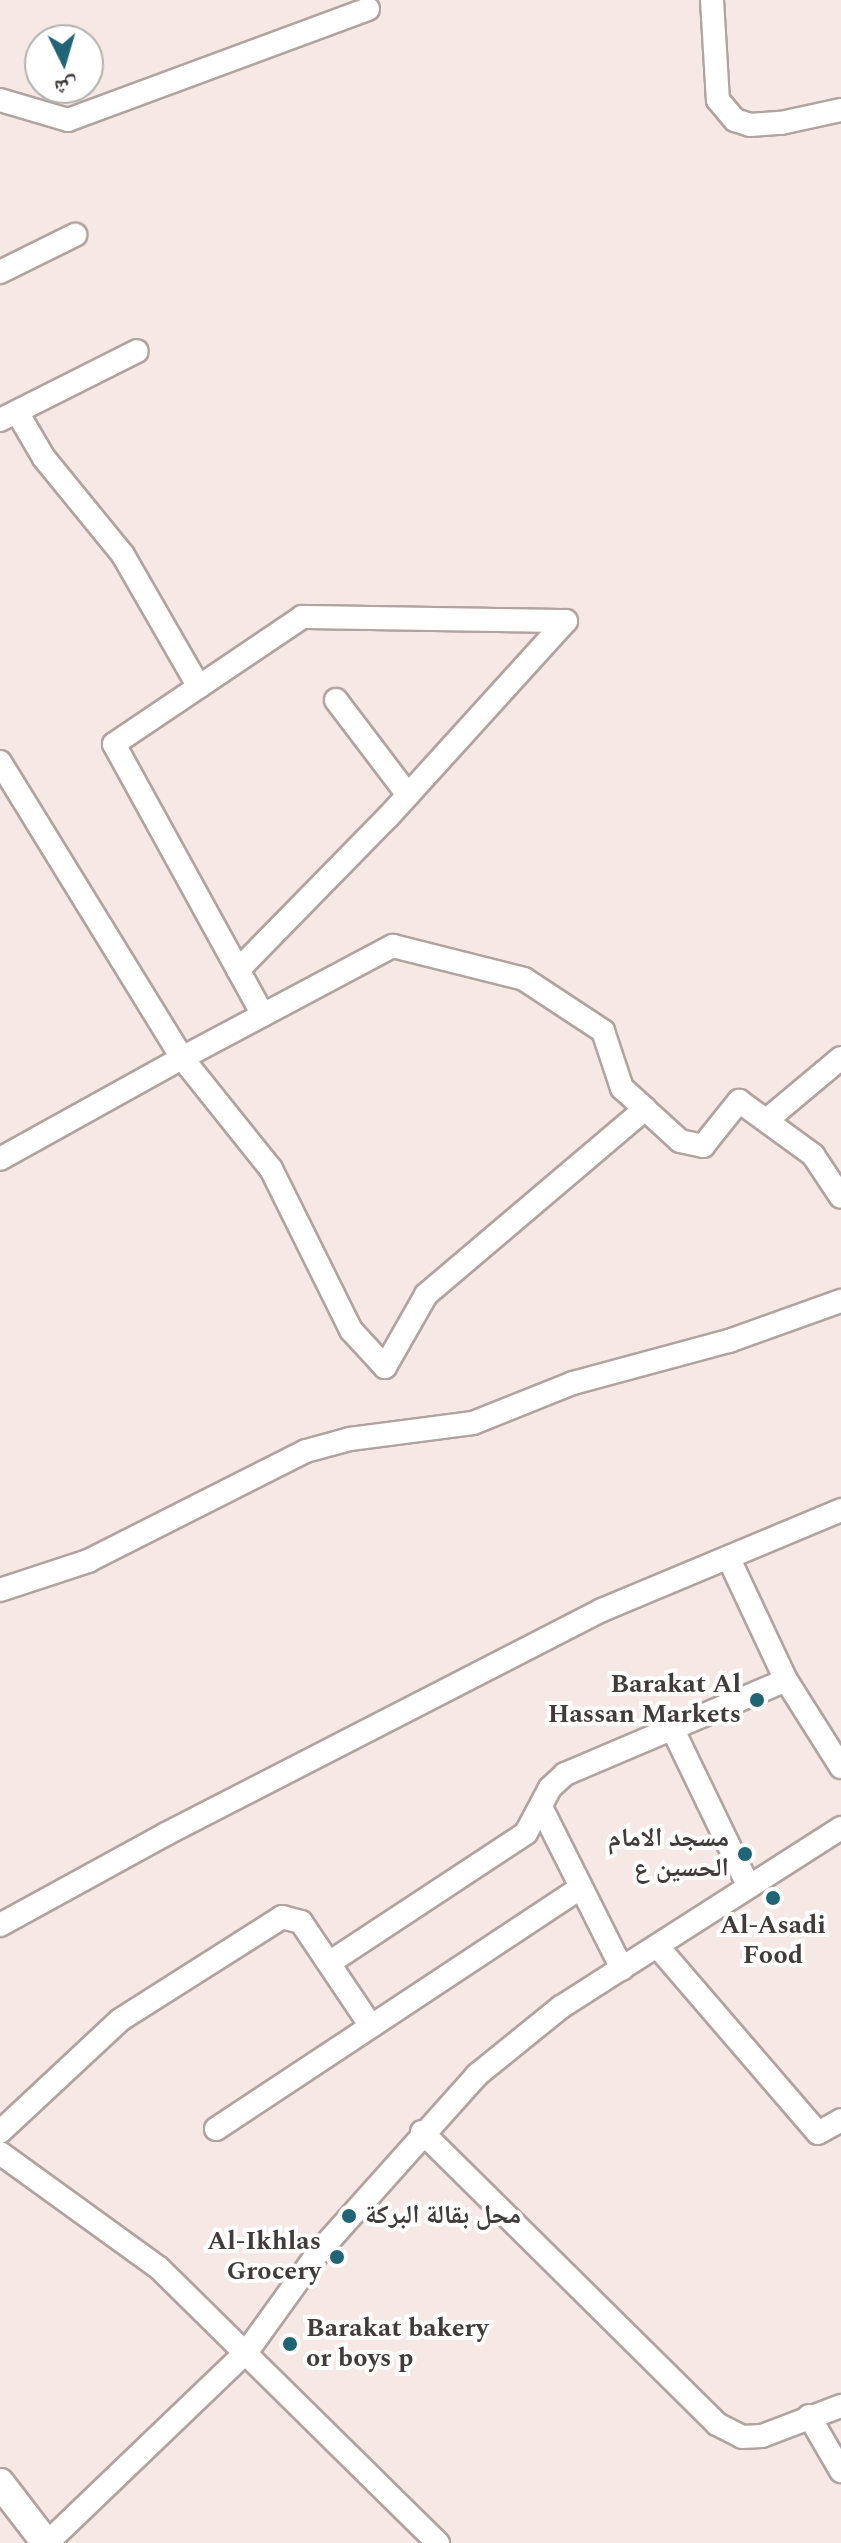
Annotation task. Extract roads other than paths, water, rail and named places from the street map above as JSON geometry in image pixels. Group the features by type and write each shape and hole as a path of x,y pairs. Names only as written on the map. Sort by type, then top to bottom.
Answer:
{"main road":[{"path":"0,2483 46,2543"}],"street":[{"path":"712,0 718,100 735,120 750,125 781,123 841,110"},
{"path":"0,100 68,120 368,9"},
{"path":"0,272 75,235"},
{"path":"137,351 8,416 123,555 199,687"},
{"path":"238,970 408,795 566,621 302,617 114,744 238,970 263,1015"},
{"path":"336,700 408,795"},
{"path":"0,762 8,791 182,1058 271,1169 351,1330 385,1367 426,1295 645,1109"},
{"path":"0,1159 393,946 524,979 603,1031 622,1088 680,1141 703,1146 739,1101 768,1119 813,1155 841,1197"},
{"path":"768,1119 841,1058"},
{"path":"0,1590 88,1561 306,1451 350,1439 473,1423 573,1383 729,1341 841,1301"},
{"path":"0,1925 614,1605 841,1510"},
{"path":"729,1559 786,1680 841,1767"},
{"path":"329,1963 517,1839 533,1825 541,1807 565,1774 786,1680"},
{"path":"673,1730 749,1887"},
{"path":"541,1807 622,1969"},
{"path":"46,2543 248,2350 318,2253 422,2132 504,2051 622,1969 841,1828"},
{"path":"216,2129 580,1888"},
{"path":"0,2132 120,2020 275,1919 289,1916 301,1922 371,2026"},
{"path":"658,1947 818,2133 841,2120"},
{"path":"422,2132 717,2424 742,2437 762,2436 841,2406"},
{"path":"0,2153 129,2242 248,2350 438,2543"},
{"path":"809,2416 841,2471"}],"place":[{"name":"Barakat Al Hassan Markets","path":"757,1700"},
{"name":"مسجد الامام الحسين ع","path":"745,1854"},
{"name":"Al-Asadi Food","path":"773,1898"},
{"name":"محل بقالة البركة","path":"349,2216"},
{"name":"Al-Ikhlas Grocery","path":"337,2257"},
{"name":"Barakat bakery or boys p","path":"290,2344"}]}
